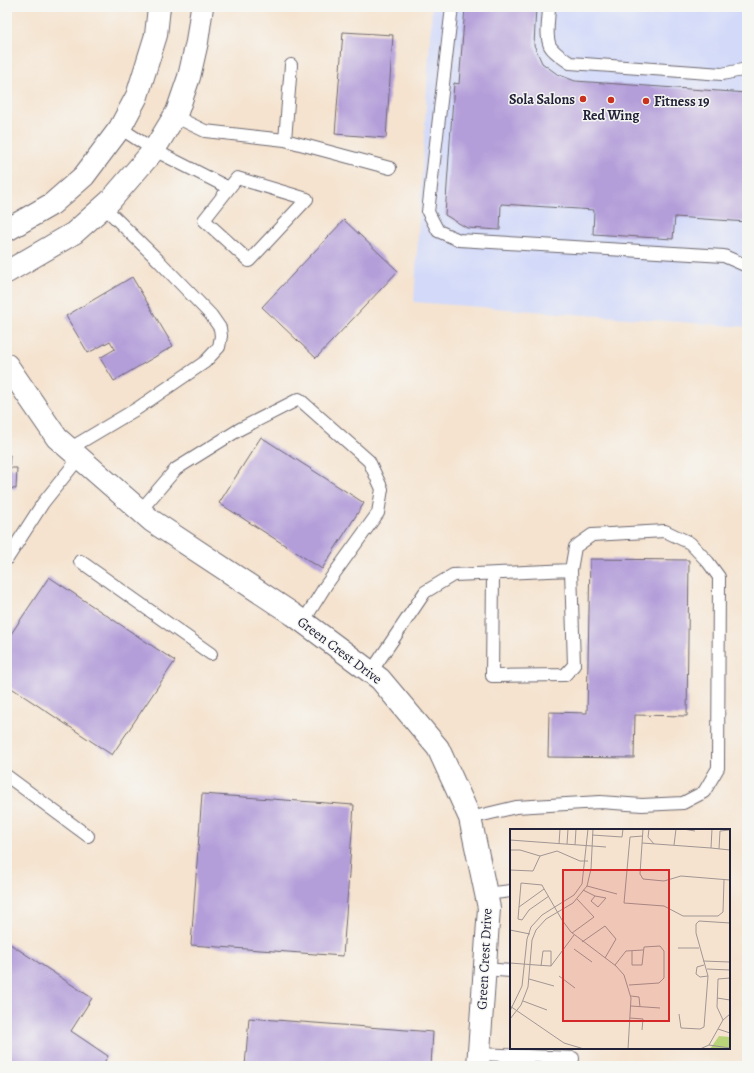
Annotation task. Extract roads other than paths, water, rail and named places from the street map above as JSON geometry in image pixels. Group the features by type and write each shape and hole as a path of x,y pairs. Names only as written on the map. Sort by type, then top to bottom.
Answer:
{"street":[{"path":"7,230 52,204 84,176 120,128 137,96 156,35 159,7"},
{"path":"7,272 74,233 104,207 154,150 177,112 189,76 197,42 202,7"},
{"name":"Green Crest Drive","path":"7,365 57,438 152,521 303,622 380,679 438,748 470,818 489,908 478,1060"}],"lane":[{"path":"452,7 428,212 438,231 459,240 724,256 747,266"},
{"path":"550,7 548,31 550,45 557,54 570,63 722,74 747,69"},
{"path":"285,140 292,65"},
{"path":"174,116 205,131 285,140 390,168"},
{"path":"120,128 154,150 229,188"},
{"path":"237,178 307,199 249,261 204,220 229,188 237,178"},
{"path":"7,559 74,453 205,362 219,347 221,336 220,328 211,315 104,207"},
{"path":"140,511 176,469 240,429 299,398 369,461 382,489 378,513 326,585 303,622"},
{"path":"470,818 516,806 600,802 642,805 683,803 704,792 718,768 718,577 708,562 690,543 665,531 592,535 575,547 571,570 574,665 564,675 492,676 493,574"},
{"path":"80,560 211,654"},
{"path":"371,672 426,592 453,575 571,570"},
{"path":"7,776 88,836"},
{"path":"486,894 510,891"},
{"path":"484,969 510,971"},
{"path":"478,1060 572,1058 572,1066"}],"place":[{"name":"Sola Salons","path":"583,99"},
{"name":"Red Wing","path":"611,100"},
{"name":"Fitness 19","path":"646,101"}]}
